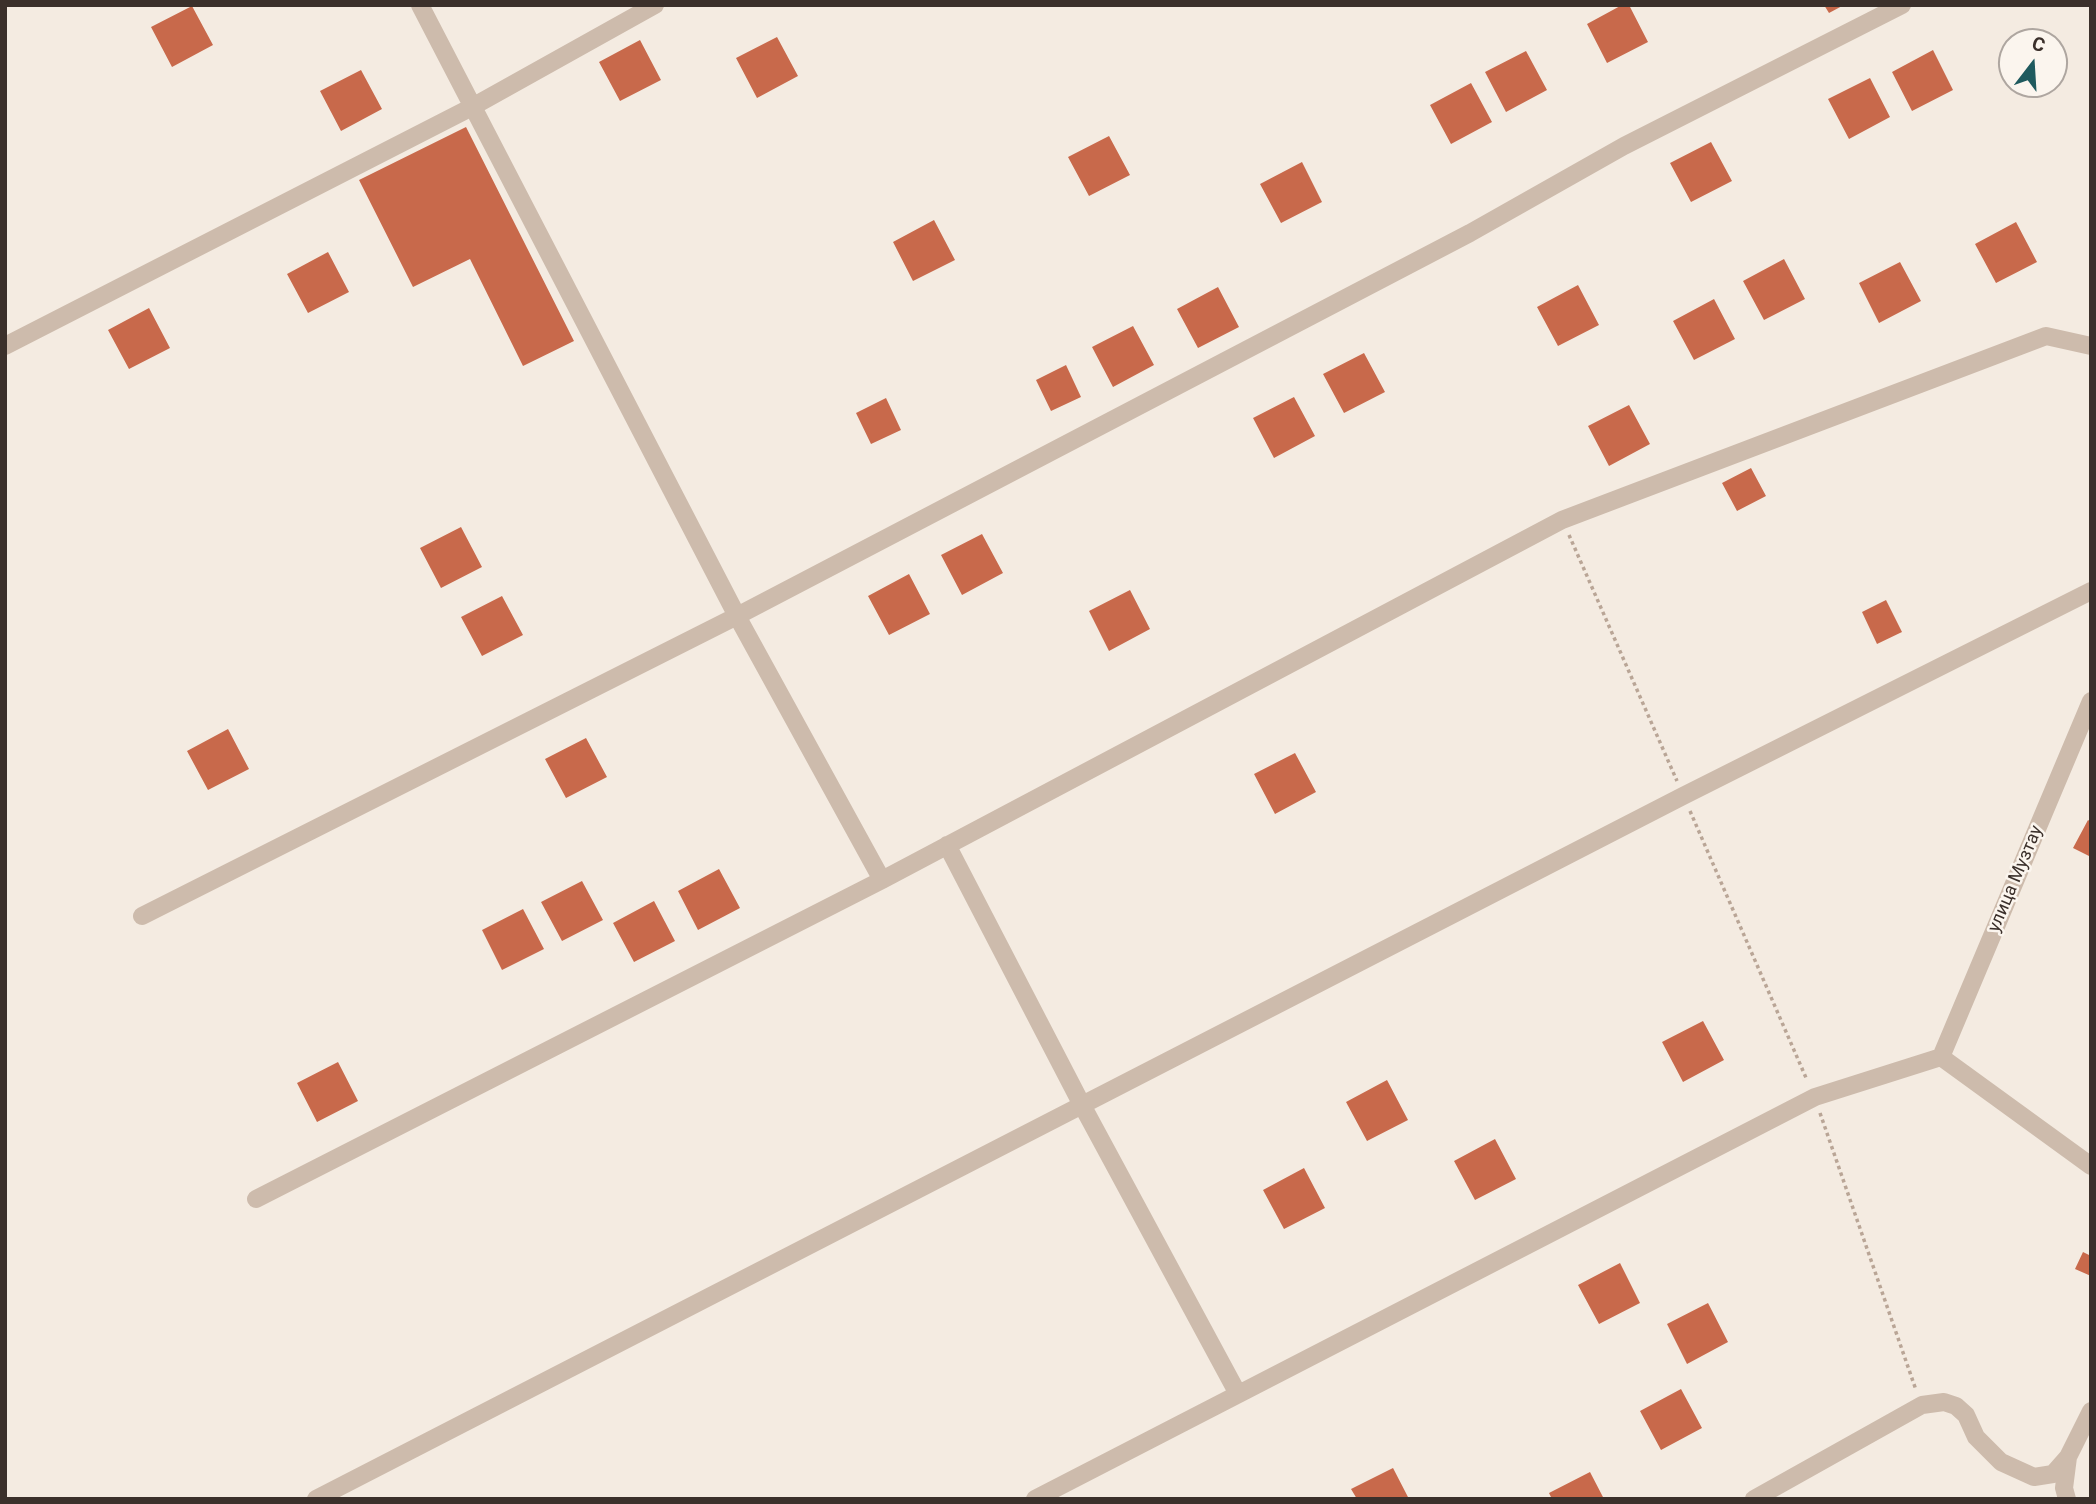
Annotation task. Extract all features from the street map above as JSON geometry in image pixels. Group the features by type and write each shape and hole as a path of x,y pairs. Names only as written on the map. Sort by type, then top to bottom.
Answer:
{"street":[{"path":"420,5 737,616 882,880"},
{"path":"5,346 472,107 655,5"},
{"path":"142,916 737,616 1470,233 1624,146 1902,5"},
{"path":"256,1199 882,880 1563,520 2046,336 2091,346"},
{"path":"316,1499 1683,796 2091,591"},
{"name":"улица Музтау","path":"1941,1057 2091,701"},
{"path":"947,845 1082,1105 1238,1394"},
{"path":"1035,1499 1815,1097 1941,1057 2091,1166"},
{"path":"1754,1499 1922,1405 1944,1402 1956,1406 1966,1415 1976,1437 2001,1462 2034,1477 2053,1474 2068,1457 2091,1411"},
{"path":"2067,1499 2064,1488 2068,1457"}],"path":[{"path":"1563,520 1815,1097 1922,1405"}],"building":[{"path":"1622,5 1629,5 1648,42 1607,63 1587,24"},
{"path":"1824,5 1844,5 1829,13"},
{"path":"192,6 213,45 172,67 151,27"},
{"path":"777,37 798,76 757,98 736,58"},
{"path":"640,40 661,80 620,101 599,62"},
{"path":"1933,50 1953,90 1912,111 1892,72"},
{"path":"1526,51 1547,90 1506,112 1485,72"},
{"path":"361,70 382,109 341,131 320,91"},
{"path":"1870,78 1890,117 1849,139 1828,99"},
{"path":"1471,83 1492,122 1451,144 1430,105"},
{"path":"466,127 574,341 523,366 470,259 413,287 359,180"},
{"path":"1109,136 1130,175 1089,196 1068,157"},
{"path":"1711,142 1732,181 1691,202 1670,163"},
{"path":"1302,162 1322,202 1281,223 1260,184"},
{"path":"934,220 955,260 913,281 893,242"},
{"path":"2016,222 2037,262 1996,283 1975,244"},
{"path":"328,252 349,292 308,313 287,274"},
{"path":"1784,259 1805,299 1764,320 1743,281"},
{"path":"1900,262 1921,301 1879,323 1859,283"},
{"path":"1578,285 1599,325 1558,346 1537,307"},
{"path":"1218,287 1239,327 1198,348 1177,309"},
{"path":"1714,299 1735,339 1694,360 1673,321"},
{"path":"149,308 170,348 129,369 108,330"},
{"path":"1133,326 1154,365 1113,387 1092,347"},
{"path":"1364,353 1385,392 1344,413 1323,374"},
{"path":"1066,365 1081,397 1051,411 1036,380"},
{"path":"1294,397 1315,436 1274,458 1253,418"},
{"path":"886,398 901,430 871,444 856,413"},
{"path":"1629,405 1650,444 1609,466 1588,426"},
{"path":"1751,468 1766,496 1737,511 1722,483"},
{"path":"461,527 482,567 441,588 420,548"},
{"path":"982,534 1003,573 962,595 941,555"},
{"path":"909,574 930,614 889,635 868,596"},
{"path":"1130,590 1150,629 1109,651 1089,611"},
{"path":"502,596 523,635 482,656 461,617"},
{"path":"1886,600 1902,632 1877,644 1862,612"},
{"path":"228,729 249,769 208,790 187,751"},
{"path":"586,738 607,777 566,798 545,759"},
{"path":"1295,753 1316,792 1275,814 1254,774"},
{"path":"2088,820 2091,822 2091,857 2073,848"},
{"path":"719,869 740,908 698,930 678,891"},
{"path":"582,881 603,920 562,941 541,902"},
{"path":"654,901 675,941 634,962 613,923"},
{"path":"523,909 544,949 502,970 482,930"},
{"path":"1703,1021 1724,1060 1683,1082 1662,1042"},
{"path":"338,1062 358,1101 317,1122 297,1083"},
{"path":"1387,1080 1408,1120 1367,1141 1346,1102"},
{"path":"1495,1139 1516,1179 1475,1200 1454,1161"},
{"path":"1304,1168 1325,1208 1284,1229 1263,1190"},
{"path":"2083,1252 2091,1256 2091,1276 2075,1269"},
{"path":"1620,1263 1640,1303 1599,1324 1578,1285"},
{"path":"1708,1303 1728,1342 1687,1364 1667,1324"},
{"path":"1681,1389 1702,1428 1661,1450 1640,1411"},
{"path":"1393,1468 1409,1499 1357,1499 1351,1489"},
{"path":"1590,1472 1604,1499 1552,1499 1549,1493"}]}
